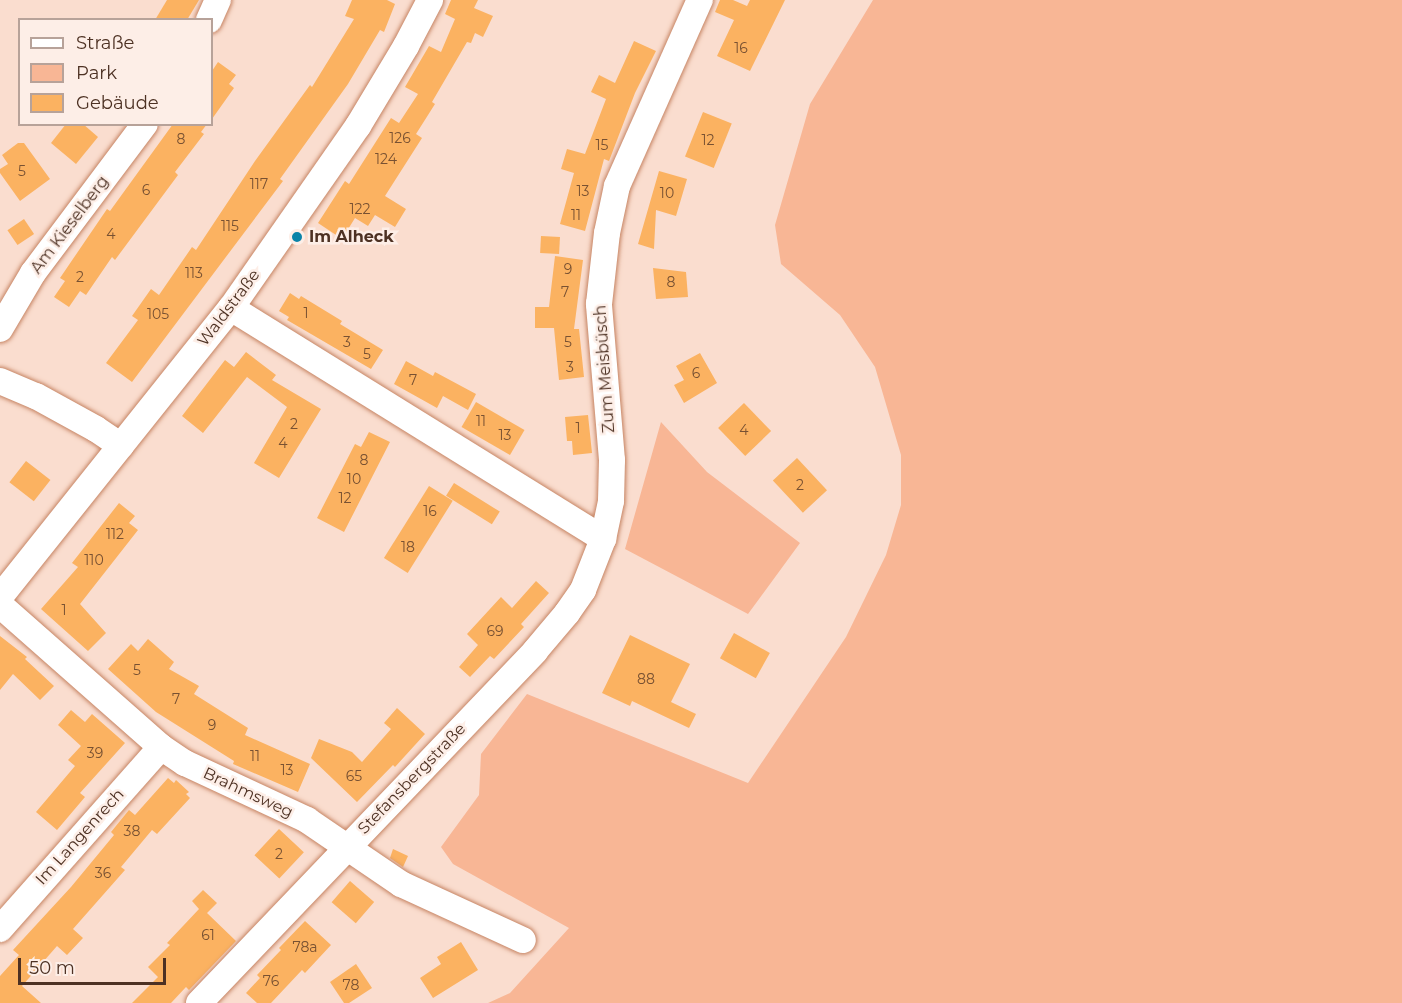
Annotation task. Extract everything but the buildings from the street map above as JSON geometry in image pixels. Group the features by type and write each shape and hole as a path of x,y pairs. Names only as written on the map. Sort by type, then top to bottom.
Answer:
{"street":[{"path":"211,18 218,0"},
{"name":"Waldstraße","path":"0,597 231,308 358,126 406,46 430,0"},
{"name":"Zum Meisbüsch","path":"603,539 611,501 612,460 599,314 605,242 617,186 700,0"},
{"name":"Am Kieselberg","path":"0,329 33,273 144,126"},
{"path":"231,308 603,539"},
{"path":"0,381 36,396 96,429 121,446"},
{"name":"Stefansbergstraße","path":"199,1003 567,613 583,590 603,539"},
{"name":"Brahmsweg","path":"0,605 161,747 185,763 307,820 348,846 371,866 401,884 523,940"},
{"name":"Im Langenrech","path":"0,929 161,747"}],"green space":[{"path":"873,0 1402,0 1402,1003 488,1003 510,993 569,928 453,864 441,847 479,795 481,754 527,694 748,783 846,637 886,555 901,505 901,455 875,367 840,315 781,264 775,225 810,104"},
{"path":"661,422 707,472 800,543 748,614 625,549"}],"place":[{"name":"Im Alheck","path":"297,237"}]}
